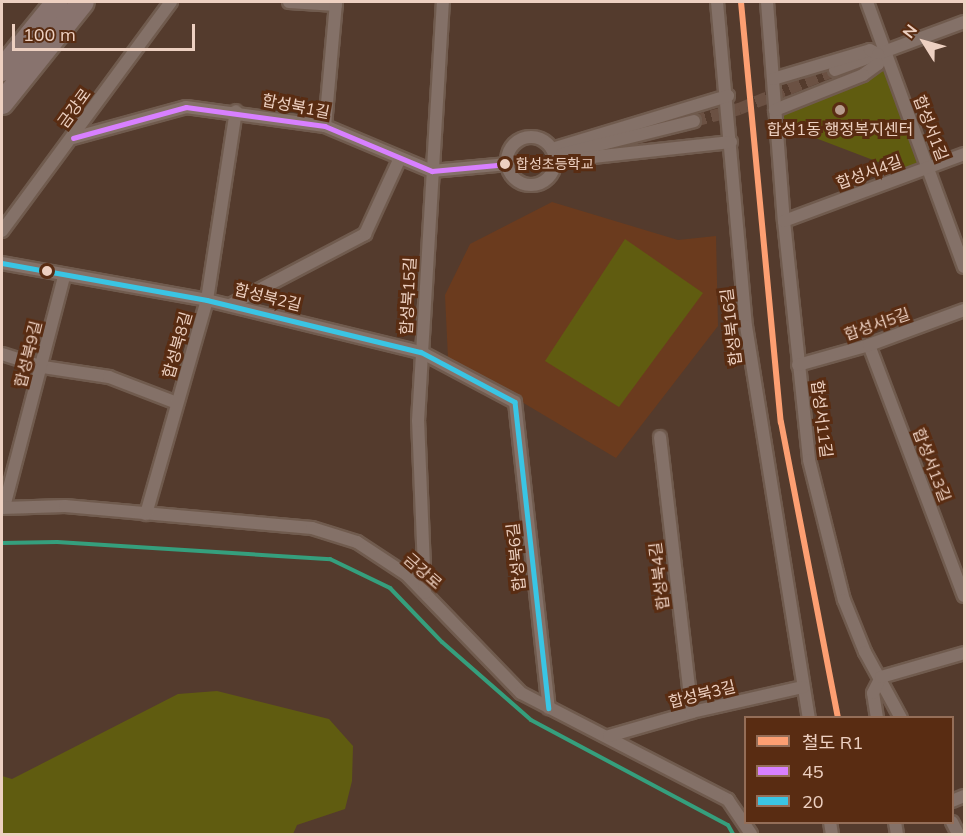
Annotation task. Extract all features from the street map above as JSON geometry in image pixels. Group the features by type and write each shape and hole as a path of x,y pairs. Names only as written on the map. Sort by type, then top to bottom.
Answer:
{"highway":[{"path":"2,70 57,2"},
{"path":"2,103 83,2"}],"street":[{"name":"금강로","path":"2,231 74,138 171,2"},
{"path":"290,2 336,3 325,126"},
{"name":"합성북15길","path":"425,593 418,421 443,2"},
{"name":"합성북16길","path":"717,2 728,96 746,326 809,716"},
{"name":"합성서11길","path":"767,2 784,221 809,460 844,600 865,652 881,677 900,716"},
{"name":"합성서1길","path":"867,2 881,53 928,168 964,267"},
{"path":"835,70 964,22"},
{"path":"773,79 870,50 881,53"},
{"path":"774,110 863,75 878,64 881,53"},
{"path":"554,155 728,96"},
{"name":"합성북1길","path":"74,138 186,107 236,111 325,126 399,160 432,171 508,164"},
{"name":"합성북8길","path":"146,514 207,300 236,111"},
{"path":"554,155 694,121"},
{"path":"554,155 546,180 532,186 518,182 508,164 509,152 520,140 537,138 554,155 731,142"},
{"name":"합성서4길","path":"784,221 964,154"},
{"path":"230,305 365,234 399,160"},
{"name":"합성북2길","path":"2,263 64,277 207,300 421,352 515,402"},
{"name":"합성북9길","path":"3,508 64,277"},
{"name":"합성서5길","path":"798,364 869,345 964,310"},
{"name":"합성서13길","path":"869,345 964,596"},
{"path":"2,354 42,367 109,377 177,403"},
{"name":"합성북6길","path":"515,402 549,708"},
{"name":"합성북4길","path":"660,437 692,712"},
{"name":"금강로","path":"3,508 65,506 312,528 357,542 425,593 521,693 609,736 728,800 744,824"},
{"path":"878,716 873,693 881,677 964,653"},
{"name":"합성북3길","path":"609,736 692,712 803,687"}],"shaded area":[{"path":"884,52 928,168 900,178 894,168 805,134 780,132 775,110 863,75"},
{"path":"552,202 678,240 716,236 718,326 616,458 448,358 445,295 470,244"},
{"path":"625,239 703,293 619,407 545,361"},
{"path":"217,691 329,719 353,746 352,781 345,809 297,825 293,834 2,834 2,776 12,779 178,694"}],"waterway":[{"path":"2,543 57,542 330,559 390,588 442,642 531,720 728,825 733,834"}],"tunnel":[{"path":"694,121 739,109 835,70"}],"rail line":[{"name":"R1","path":"741,2 781,422 838,716"}],"transit line":[{"name":"45","path":"73,138 186,107 325,126 432,171 508,164"},
{"name":"20","path":"2,263 207,300 421,352 515,402 549,708"}],"place":[{"name":"합성1동 행정복지센터","path":"840,110"},
{"name":"합성초등학교","path":"505,164"}]}
